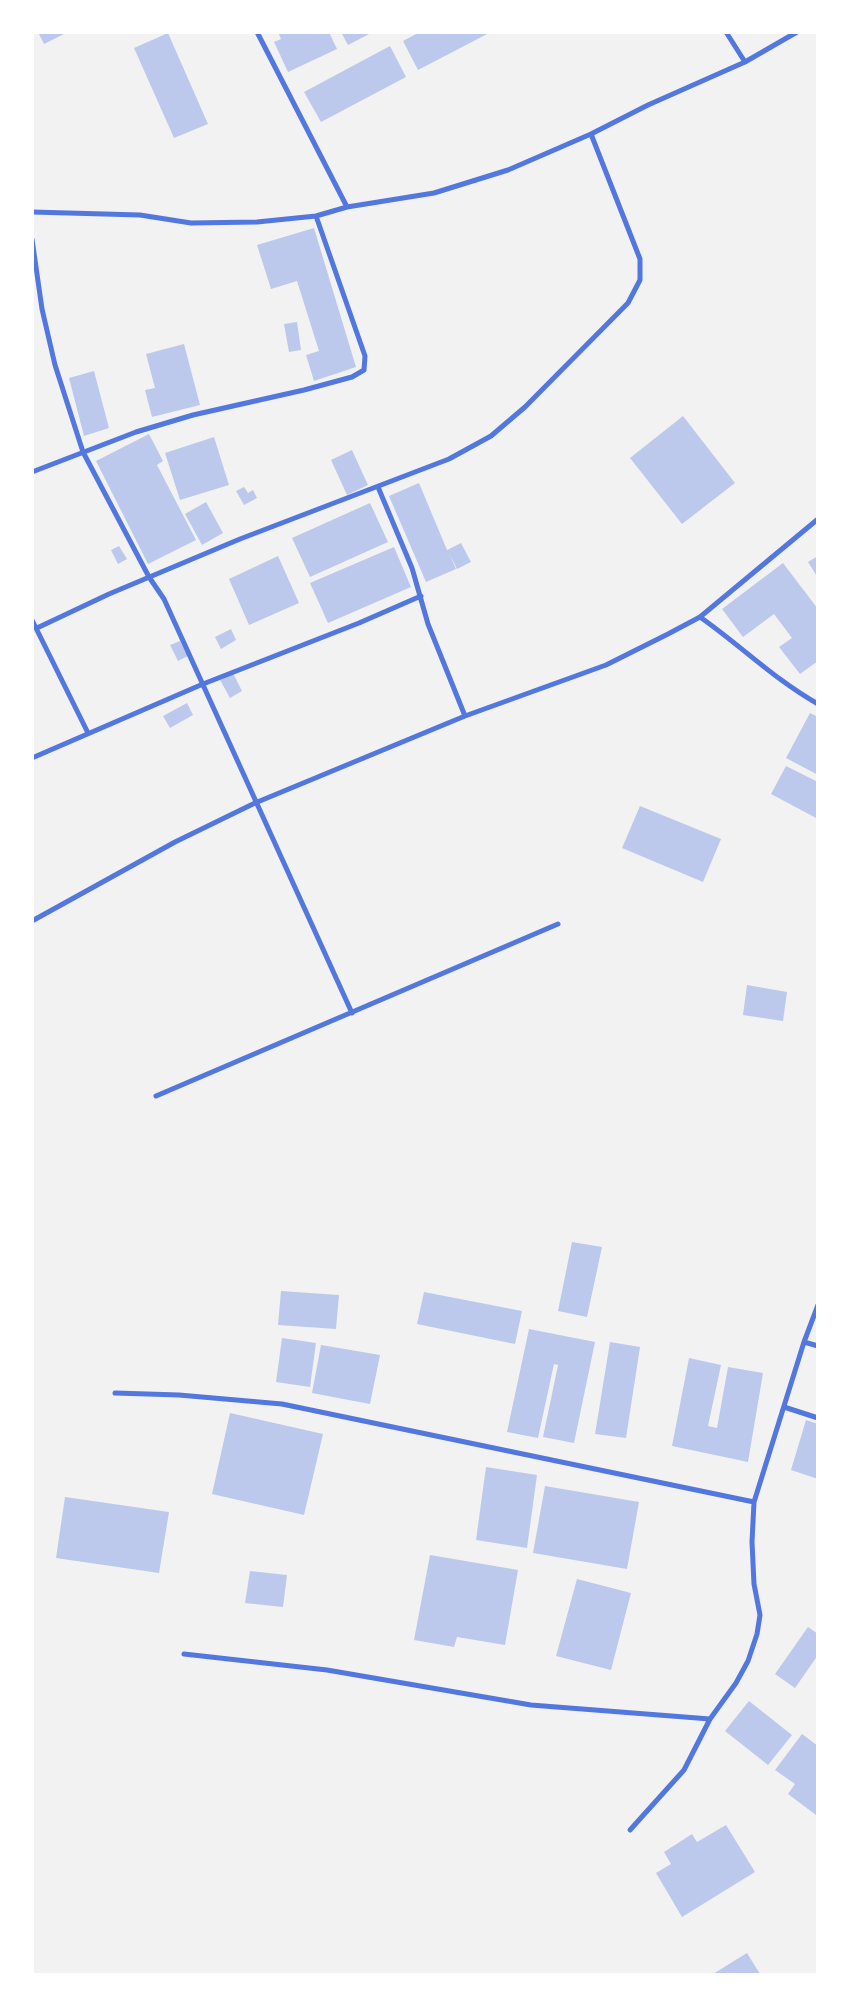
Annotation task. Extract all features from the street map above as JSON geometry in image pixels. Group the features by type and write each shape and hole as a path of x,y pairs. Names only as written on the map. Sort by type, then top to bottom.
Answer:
{"street":[{"path":"257,32 347,207"},
{"path":"726,32 745,62"},
{"path":"32,212 140,215 191,223 257,222 316,216 347,207 434,193 508,170 591,134 648,105 745,62 797,32"},
{"path":"36,628 148,577 449,459 491,436 525,407 628,303 640,280 640,259 591,134"},
{"path":"32,472 83,452 193,415 304,390 352,377 364,370 365,356 331,264 316,216"},
{"path":"32,240 42,309 55,365 83,452 148,577 164,599 352,1013"},
{"path":"378,487 412,568 428,624 465,716"},
{"path":"32,921 175,842 255,803 465,716 606,665 700,617 818,518"},
{"path":"32,758 204,684 340,631 421,596"},
{"path":"700,617 728,638 750,658 818,704"},
{"path":"32,620 88,733"},
{"path":"156,1096 558,924"},
{"path":"630,1830 684,1770 710,1719 736,1683 748,1661 757,1634 760,1615 754,1584 752,1542 754,1502 804,1342 818,1305"},
{"path":"804,1342 818,1346"},
{"path":"115,1393 180,1395 282,1404 754,1502"},
{"path":"784,1407 818,1418"},
{"path":"184,1654 327,1670 531,1705 710,1719"}],"building":[{"path":"38,32 68,32 44,44"},
{"path":"278,32 329,32 337,49 288,72 274,42 281,39"},
{"path":"341,32 373,32 348,45"},
{"path":"420,32 491,32 418,70 403,41"},
{"path":"168,33 208,124 174,138 134,48"},
{"path":"390,46 406,77 321,122 304,92"},
{"path":"314,228 356,367 314,381 306,355 319,351 297,281 271,289 257,245"},
{"path":"297,322 301,350 289,352 284,324"},
{"path":"184,344 200,405 152,417 145,390 155,388 146,354"},
{"path":"94,371 109,428 84,436 69,378"},
{"path":"683,416 735,483 682,524 630,458"},
{"path":"149,434 163,461 157,465 196,540 148,564 96,461"},
{"path":"214,437 229,485 180,500 165,453"},
{"path":"352,450 368,485 347,495 331,460"},
{"path":"419,483 447,550 461,543 471,562 457,569 449,553 456,569 426,582 389,496"},
{"path":"244,487 248,493 253,490 257,498 244,505 236,491"},
{"path":"206,502 223,533 202,545 185,514"},
{"path":"370,503 388,542 310,577 292,538"},
{"path":"119,546 127,559 118,564 111,550"},
{"path":"394,547 411,587 328,623 310,583"},
{"path":"278,556 299,603 249,625 229,579"},
{"path":"818,556 818,578 808,562"},
{"path":"783,563 818,609 818,661 800,674 779,647 792,638 774,614 743,637 722,609"},
{"path":"231,629 236,640 221,649 215,637"},
{"path":"180,641 188,656 178,661 170,645"},
{"path":"233,673 242,691 230,698 220,680"},
{"path":"187,703 193,715 170,728 163,716"},
{"path":"810,713 818,717 818,775 786,758"},
{"path":"786,766 818,782 818,819 771,794"},
{"path":"640,806 721,839 703,882 622,848"},
{"path":"747,985 787,992 783,1021 743,1015"},
{"path":"572,1242 602,1247 587,1317 558,1311"},
{"path":"281,1291 339,1295 336,1329 278,1325"},
{"path":"424,1292 522,1311 515,1344 417,1324"},
{"path":"529,1329 595,1342 574,1443 543,1437 558,1365 554,1364 538,1438 507,1432"},
{"path":"282,1338 316,1343 310,1387 276,1382"},
{"path":"610,1342 640,1347 626,1438 595,1434"},
{"path":"321,1345 380,1355 370,1404 312,1393"},
{"path":"689,1358 721,1365 708,1426 717,1428 728,1367 763,1373 748,1462 672,1446"},
{"path":"230,1413 323,1434 304,1515 212,1494"},
{"path":"806,1420 818,1424 818,1479 791,1470"},
{"path":"486,1467 537,1475 527,1548 476,1540"},
{"path":"545,1486 639,1502 627,1569 533,1553"},
{"path":"65,1497 169,1512 159,1573 56,1558"},
{"path":"430,1555 518,1570 505,1645 457,1637 454,1647 414,1640"},
{"path":"250,1571 287,1575 283,1607 245,1603"},
{"path":"577,1579 631,1593 611,1670 556,1656"},
{"path":"808,1627 818,1634 818,1655 795,1688 775,1674"},
{"path":"749,1701 792,1735 768,1765 725,1731"},
{"path":"802,1734 818,1746 816,1815 788,1794 795,1784 775,1770"},
{"path":"726,1825 755,1872 682,1917 656,1873 671,1864 664,1852 692,1834 697,1842"},
{"path":"747,1953 760,1974 713,1974"}]}
